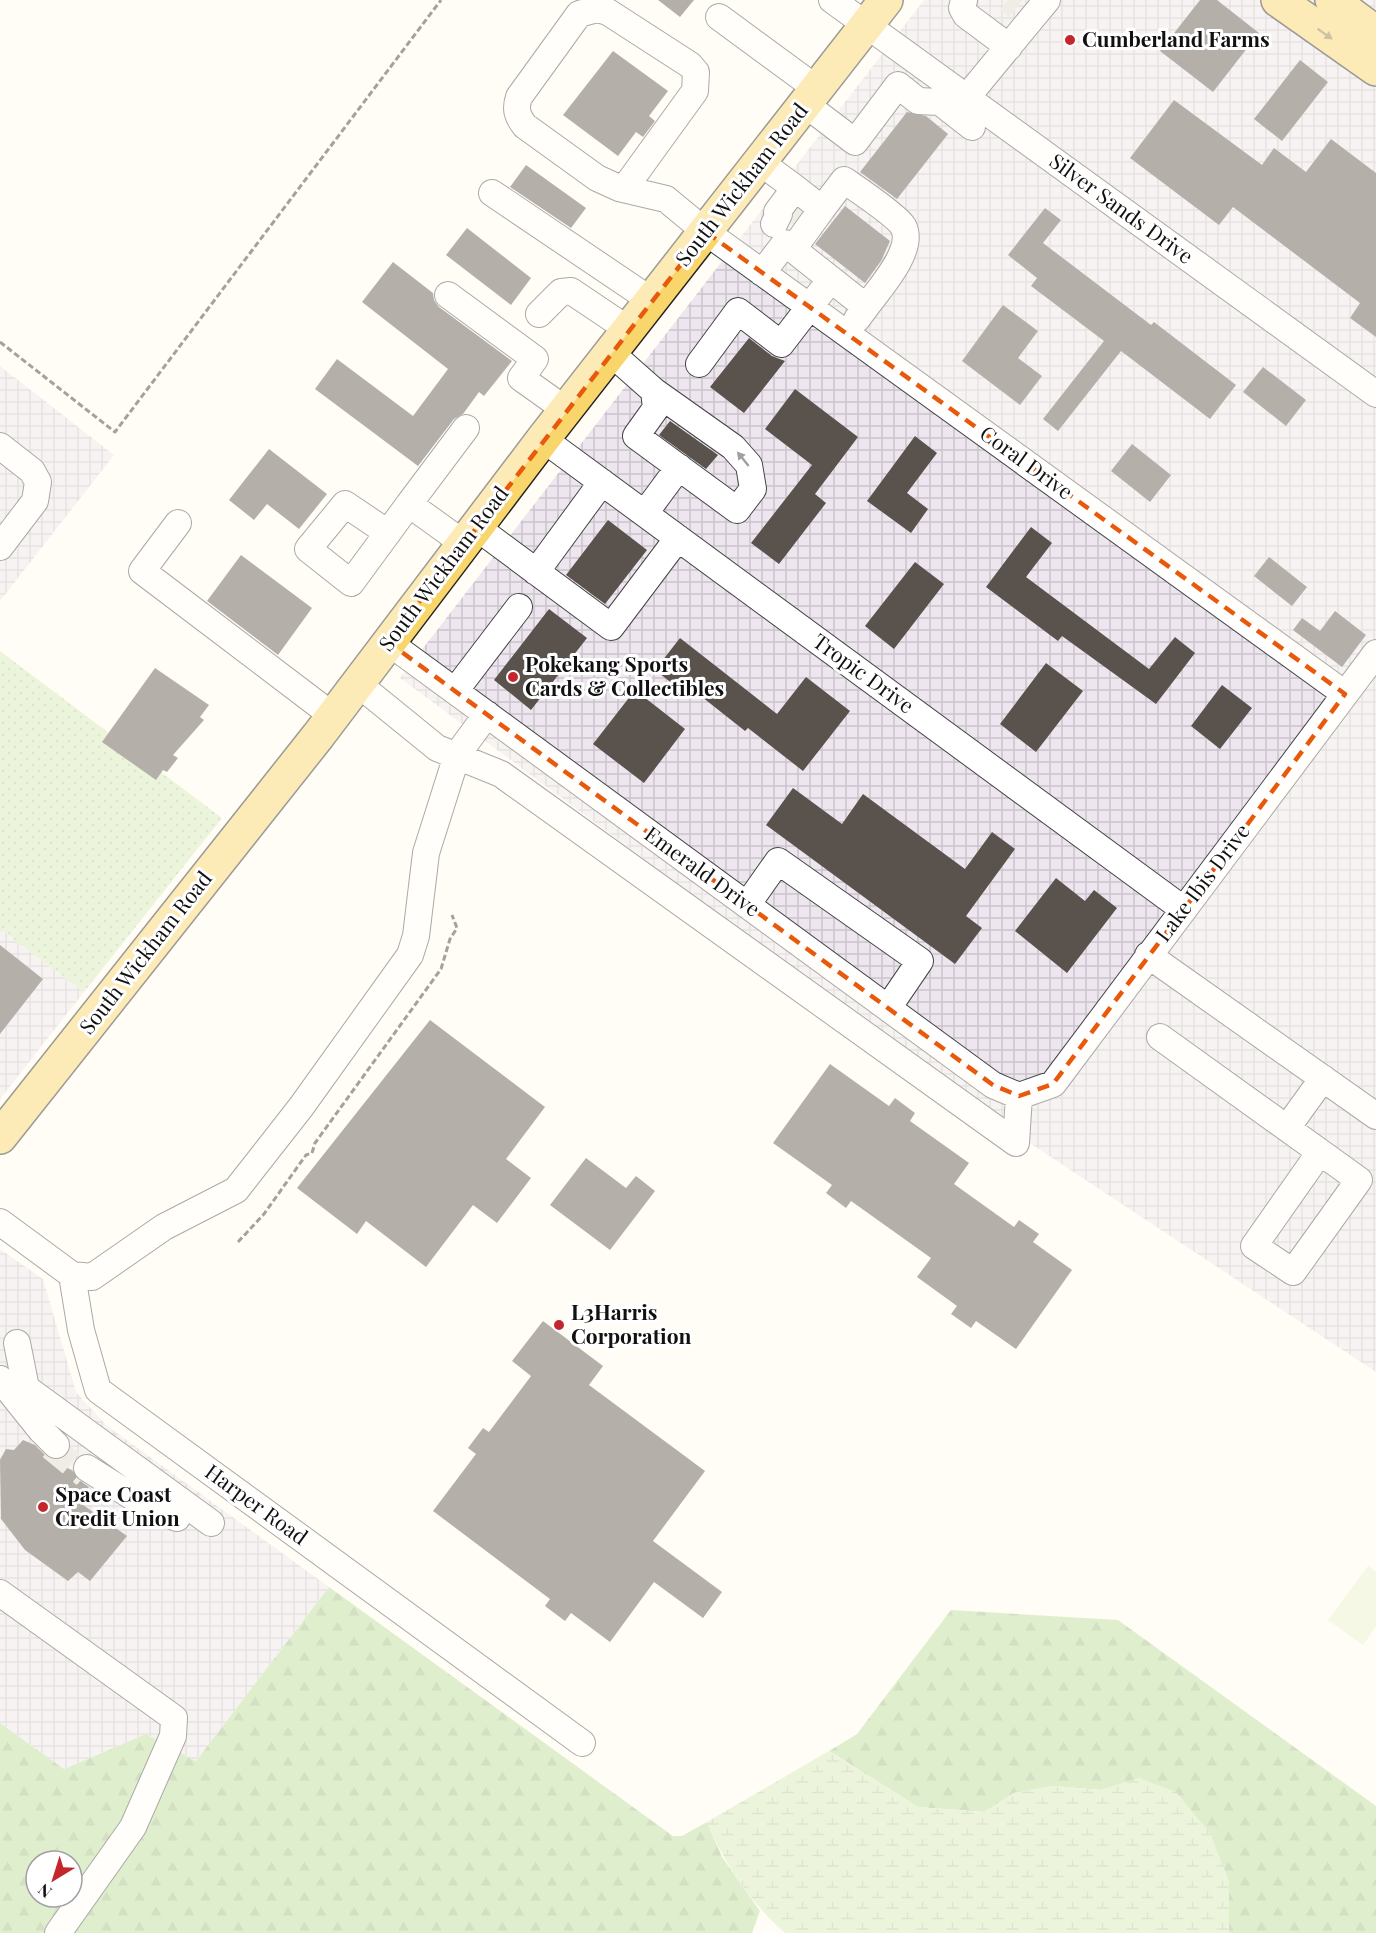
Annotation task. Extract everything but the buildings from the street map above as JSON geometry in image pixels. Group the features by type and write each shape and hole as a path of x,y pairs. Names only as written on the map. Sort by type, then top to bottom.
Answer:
{"main road":[{"path":"1278,0 1376,69"},
{"path":"1332,0 1376,33"},
{"name":"South Wickham Road","path":"0,1137 333,716 543,439 876,12"}],"street":[{"name":"Silver Sands Drive","path":"832,0 876,12 953,95 1376,394"},
{"path":"964,0 962,8 966,15 1009,47"},
{"path":"719,17 811,97 855,142 898,85 918,101 953,95 1009,47 1032,9"},
{"path":"587,10 608,12 690,64 696,72 695,91 624,189 597,178 525,126 518,118 516,108 519,97 533,75 579,14 587,10"},
{"path":"953,95 972,127"},
{"path":"760,162 831,279 866,307"},
{"path":"762,273 785,243 794,221 844,180 903,225 907,238 904,253 847,334"},
{"name":"Coral Drive","path":"624,189 666,199 762,273 1345,694"},
{"path":"492,193 652,301"},
{"path":"699,364 738,311 782,344 831,279"},
{"path":"540,314 561,292 571,291 620,342 654,391 733,447 749,465 753,489 737,510 636,436 656,408 654,391"},
{"path":"448,295 535,359 521,378 566,410"},
{"path":"388,532 466,428"},
{"name":"Tropic Drive","path":"543,439 1183,909"},
{"path":"0,446 32,471 38,482 35,501 0,547"},
{"path":"645,513 679,467"},
{"path":"536,572 602,482"},
{"path":"409,504 536,572 611,627 678,538"},
{"path":"177,524 142,571 333,716"},
{"path":"455,691 519,607"},
{"name":"Emerald Drive","path":"388,642 993,1085 1019,1096"},
{"name":"Lake Ibis Drive","path":"1019,1096 1053,1084 1376,653"},
{"path":"357,683 437,748 501,774 1016,1143 1019,1096"},
{"path":"0,1222 72,1275 92,1277 164,1227 236,1190 301,1107 410,955 416,936 426,853 457,755 487,714"},
{"path":"747,905 778,861 920,962 888,1008"},
{"path":"1149,956 1376,1116"},
{"path":"808,995 829,965"},
{"path":"1160,1037 1359,1180 1293,1272 1254,1246 1320,1152"},
{"path":"1287,1128 1323,1078"},
{"name":"Harper Road","path":"72,1275 81,1330 98,1390 582,1743"},
{"path":"17,1343 29,1400 59,1439"},
{"path":"0,1379 207,1529"},
{"path":"89,1462 207,1529"},
{"path":"89,1462 144,1504 207,1529"},
{"path":"89,1462 177,1518"},
{"path":"0,1593 174,1718 173,1736 133,1827 58,1933"}],"path":[{"path":"0,342 115,432 441,0"},
{"path":"238,1242 264,1214 306,1155 312,1153 315,1143 441,969 450,939 457,928 452,915"}],"highlighted area":[{"path":"706,232 1345,694 1053,1084 1019,1096 993,1085 388,642"}],"shaded area":[{"path":"924,0 1376,0 1376,1372 1007,1128 400,678"},
{"path":"0,366 114,455 0,601"},
{"path":"0,929 84,992 0,1099"},
{"path":"0,1249 43,1279 76,1392 106,1425 329,1587 196,1761 146,1734 64,1769 0,1723"}],"green space":[{"path":"0,651 222,818 84,992 0,929"},
{"path":"1368,1566 1376,1572 1376,1626 1363,1645 1328,1620"},
{"path":"329,1587 673,1836 682,1836 707,1822 722,1857 760,1911 752,1933 0,1933 0,1723 64,1769 146,1734 196,1761"},
{"path":"951,1610 1118,1620 1376,1806 1376,1933 1229,1933 1229,1881 1140,1778 1101,1790 1053,1786 1014,1793 985,1812 918,1807 829,1751 857,1734"},
{"path":"829,1751 918,1807 984,1812 1014,1793 1053,1786 1101,1790 1139,1778 1176,1792 1210,1833 1229,1881 1229,1933 785,1933 750,1896 730,1868 707,1822"}],"tunnel":[{"path":"1008,0 1017,7"},
{"path":"789,205 805,218"},
{"path":"51,1447 85,1475"}],"place":[{"name":"Cumberland Farms","path":"1070,40"},
{"name":"Pokekang Sports Cards & Collectibles","path":"513,677"},
{"name":"L3Harris Corporation","path":"559,1325"},
{"name":"Space Coast Credit Union","path":"43,1507"}]}
